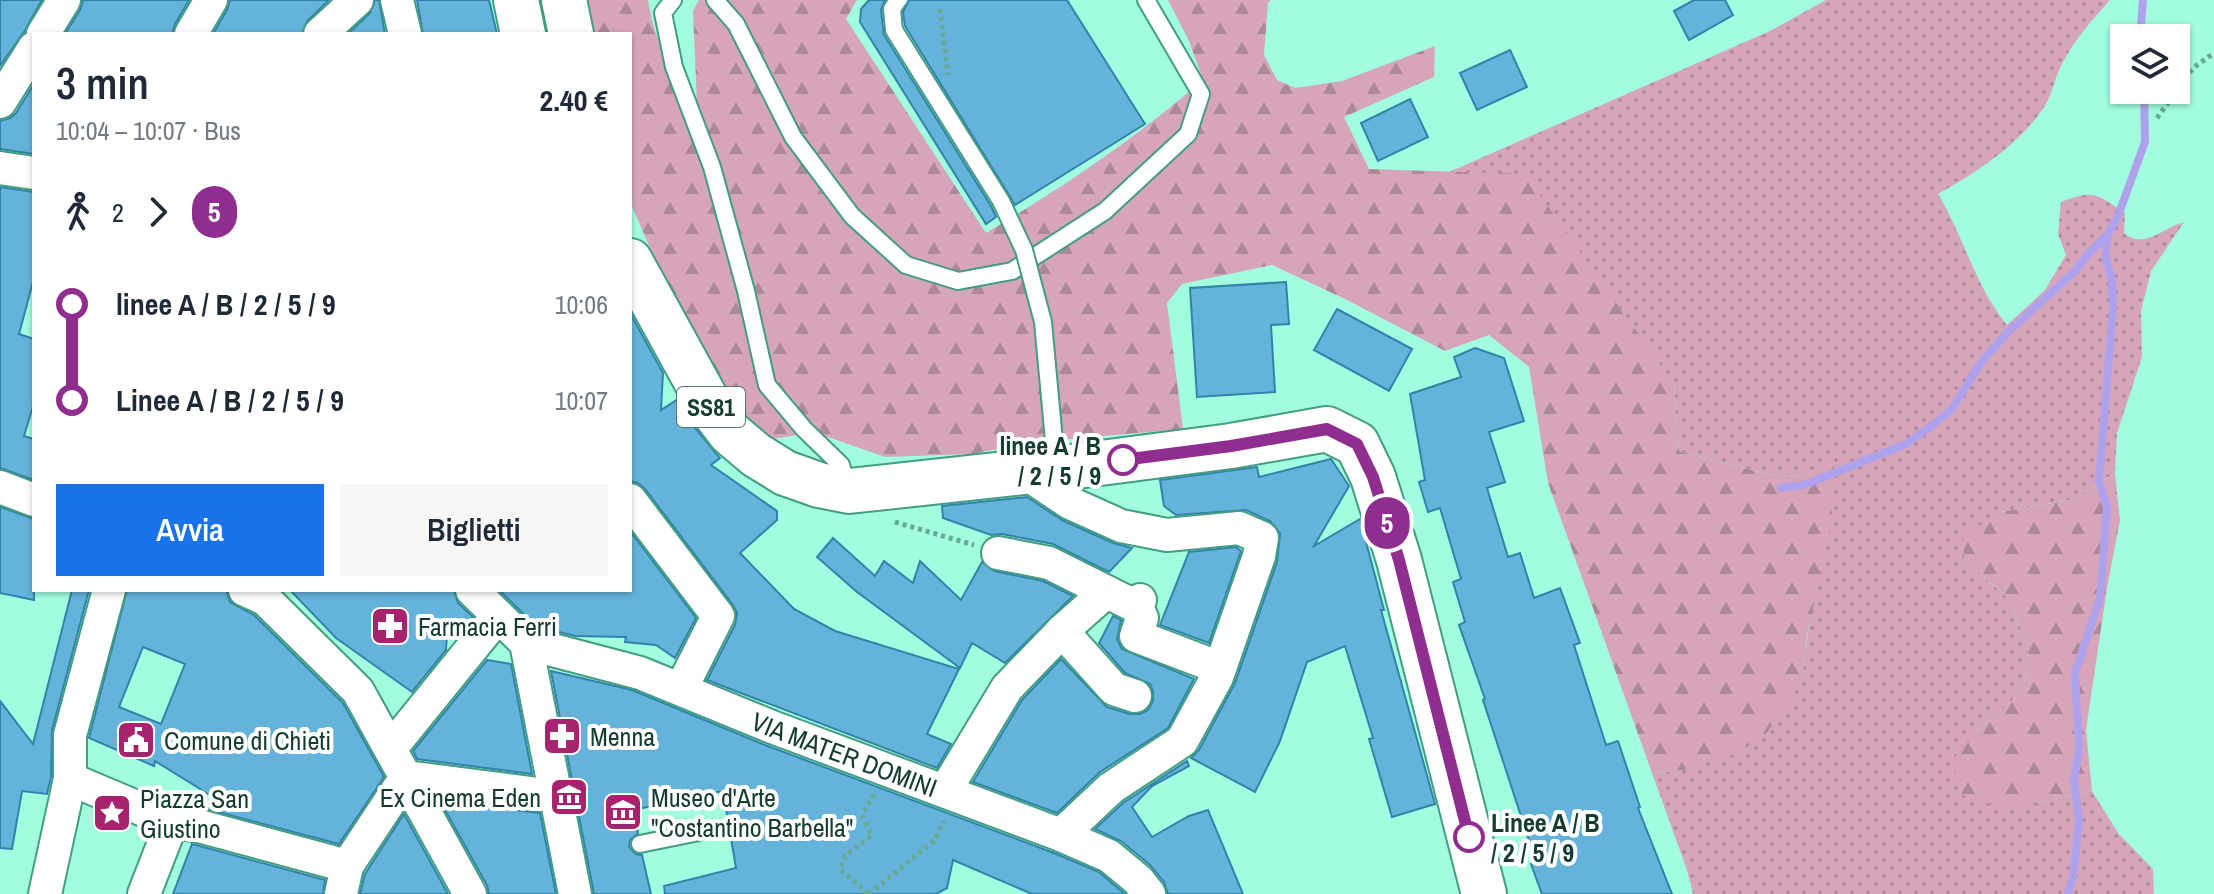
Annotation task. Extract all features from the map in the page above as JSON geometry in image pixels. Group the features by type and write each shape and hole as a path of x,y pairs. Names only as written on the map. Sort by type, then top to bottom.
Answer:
{"main road":[{"path":"516,0 523,32"},
{"path":"564,0 571,32"},
{"name":"SS81","path":"632,265 711,408 730,433 756,455 785,473 819,485 862,489 1043,461 1231,446 1327,429 1357,444 1373,477 1399,560 1484,894"}],"street":[{"path":"44,32 64,0"},
{"path":"192,32 211,0"},
{"path":"322,32 357,0"},
{"path":"397,0 405,32"},
{"path":"0,102 32,51"},
{"path":"0,168 32,173"},
{"path":"1043,461 1070,503 1163,543 1239,528 1262,538 1259,556 1220,668 1182,741 1111,788 1061,835"},
{"path":"0,487 32,499"},
{"path":"632,503 718,616 681,689"},
{"path":"998,553 1049,563 1106,592 1139,603 1142,618 1136,636 1220,668"},
{"path":"45,894 70,779 70,735 108,592"},
{"path":"249,592 265,599 358,691 470,894"},
{"path":"474,592 526,643 554,796 572,857 575,894"},
{"path":"950,793 968,752 1007,688 1062,631 1106,592"},
{"path":"391,748 498,616"},
{"path":"1062,631 1114,689 1135,696"},
{"name":"VIA MATER DOMINI","path":"526,643 640,673 772,727 1061,835 1109,856 1138,880 1149,894"},
{"path":"70,779 344,880 406,777"},
{"path":"406,777 554,796"},
{"path":"144,894 186,824"}],"lane":[{"path":"673,0 663,13 674,67 712,167 746,291 767,385 862,489"},
{"path":"715,0 736,24 793,137 852,216 906,265 958,281 1012,271 1105,211 1188,134 1201,94 1146,0"},
{"path":"898,0 892,9 894,30 1001,201 1024,250 1043,322 1043,461"},
{"path":"640,844 699,832"}],"path":[{"path":"940,9 949,84"},
{"path":"2157,118 2193,68 2214,53"},
{"path":"862,489 882,518 998,553"},
{"path":"889,770 862,815 872,835 845,856 840,869 868,894 934,841 950,793"}],"green space":[{"path":"575,0 648,0 665,56 697,104 693,11 699,0 857,0 846,19 986,233 1098,161 1203,80 1189,41 1168,0 1271,0 1268,3 1264,55 1277,80 1295,88 1342,81 1435,46 1434,77 1344,117 1369,169 1525,174 1674,384 1679,451 1766,474 1801,476 1835,461 1831,523 1807,636 1802,678 1789,706 1762,738 1732,755 1684,770 1652,773 1548,483 1529,367 1489,335 1445,351 1272,265 1182,284 1167,303 1183,429 1026,443 972,454 885,457 828,437 798,435 772,439 745,429 668,289 632,207 632,32 580,32"},
{"path":"1826,0 2110,0 2072,47 2046,104 2036,118 2012,144 1938,194 1986,294 2007,325 2045,290 2066,255 2058,234 2061,202 2089,195 2101,198 2125,213 2124,233 2132,238 2146,239 2184,222 2151,271 2141,311 2142,357 2117,433 2115,473 2074,499 2001,512 1964,559 2009,599 2028,647 2025,681 2015,698 1976,732 2036,803 2092,791 2118,833 2153,869 2154,894 1693,894 1652,773 1684,770 1802,678 1835,462 1801,476 1766,474 1679,451 1674,384 1449,172 1770,31"},
{"path":"2115,473 2120,520 2086,730 2092,791 2001,808 1962,795 1952,761 1976,732 2015,698 2025,681 2028,647 2009,599 1964,559 1963,536 2001,512 2074,499"}],"building":[{"path":"0,0 42,0 0,66"},
{"path":"83,0 189,0 173,32 66,32"},
{"path":"230,0 329,0 307,21 303,32 214,32"},
{"path":"375,0 379,0 385,32 350,32 370,13"},
{"path":"417,0 489,0 497,32 423,32"},
{"path":"869,0 885,0 881,10 884,35 991,206 996,217 986,224 860,22 861,9"},
{"path":"909,0 1067,0 1145,124 1015,205 905,26 903,12"},
{"path":"1694,0 1725,0 1733,15 1689,40 1674,11"},
{"path":"1510,50 1527,87 1477,110 1460,73"},
{"path":"32,87 32,154 0,149 0,121 16,113"},
{"path":"1410,99 1428,137 1378,161 1361,123"},
{"path":"0,187 32,192 32,285 19,334 32,338 32,410 24,436 32,438 32,479 0,468"},
{"path":"1286,282 1289,324 1271,325 1275,392 1197,397 1190,288"},
{"path":"1337,309 1412,349 1389,391 1314,350"},
{"path":"632,317 663,373 661,410 678,399 691,423 720,458 711,465 777,511 777,520 740,553 794,609 835,631 959,669 927,734 951,744 937,768 707,680 735,625 737,613 638,483 632,482"},
{"path":"1475,348 1504,358 1524,421 1489,432 1505,482 1487,488 1508,557 1520,553 1534,598 1560,588 1580,643 1574,645 1606,745 1618,741 1638,808 1672,894 1542,894 1531,864 1536,862 1459,625 1465,622 1453,582 1461,579 1440,508 1428,512 1419,482 1425,480 1410,394 1461,377 1454,357"},
{"path":"1331,459 1349,486 1314,546 1360,519 1384,610 1381,610 1435,804 1392,817 1369,739 1373,738 1345,646 1307,662 1280,741 1255,792 1191,758 1199,750 1235,683 1277,562 1280,533 1270,521 1246,510 1176,515 1164,506 1160,480 1257,467 1259,477"},
{"path":"1027,497 1062,520 1113,543 1132,548 1109,572 1053,544 1002,534 991,535 943,518 942,506"},
{"path":"0,507 32,518 34,600 0,593"},
{"path":"632,534 696,618 675,658 656,645 625,642 626,637 575,636 536,626 501,592 632,592"},
{"path":"833,538 875,576 884,561 913,583 920,561 961,600 982,562 994,571 1043,581 1073,596 1005,663 972,643 960,668 857,592 817,557"},
{"path":"1236,547 1241,551 1209,643 1160,625 1189,552"},
{"path":"71,592 88,592 52,730 51,777 47,794 22,791 12,849 0,848 0,701 33,744"},
{"path":"126,592 227,592 230,602 254,615 343,703 384,777 339,844 207,809 213,797 155,761 154,766 89,738","holes":["143,647 185,664 161,724 119,707"]},
{"path":"292,592 455,592 458,603 473,617 459,634 447,634 446,650 412,692 336,638"},
{"path":"1113,616 1121,620 1117,639 1122,649 1194,679 1168,728 1100,772 1057,813 973,782 1022,700 1061,659 1107,707 1130,714 1148,710 1153,701 1150,684 1125,673 1099,643"},
{"path":"487,660 511,664 532,774 417,759 413,751"},
{"path":"551,671 632,690 765,745 1054,853 1099,872 1125,894 1032,894 953,860 947,888 936,894 665,894 664,886 736,868 723,791 633,810 638,833 630,840 629,847 642,855 651,894 594,894"},
{"path":"1187,761 1189,766 1152,786 1132,807 1152,837 1189,816 1208,810 1243,894 1168,894 1164,882 1150,865 1121,841 1095,829 1123,803"},
{"path":"440,801 540,813 556,894 489,894 487,885"},
{"path":"404,814 448,894 360,894 365,874"},
{"path":"192,844 325,880 323,894 173,894"}],"waterway":[{"path":"2141,24 2143,0"},
{"path":"2068,894 2079,822 2074,781 2079,748 2075,673 2100,598 2107,507 2099,481 2113,308 2112,280 2105,255 2108,234 2118,216 2145,142 2144,104"},
{"path":"1781,488 1804,485 1906,444 1930,427 1951,410 1982,361 2007,333 2075,271 2108,234"}],"bus line":[{"name":"5","path":"1123,460 1327,429 1357,444 1373,477 1399,560 1469,837"}],"place":[{"name":"linee A / B / 2 / 5 / 9","path":"1123,460"},
{"name":"Farmacia Ferri","path":"390,626"},
{"name":"Menna","path":"562,736"},
{"name":"Comune di Chieti","path":"136,740"},
{"name":"Ex Cinema Eden","path":"569,797"},
{"name":"Museo d'Arte \"Costantino Barbella\"","path":"623,812"},
{"name":"Piazza San Giustino","path":"112,813"},
{"name":"Linee A / B / 2 / 5 / 9","path":"1469,837"}]}
